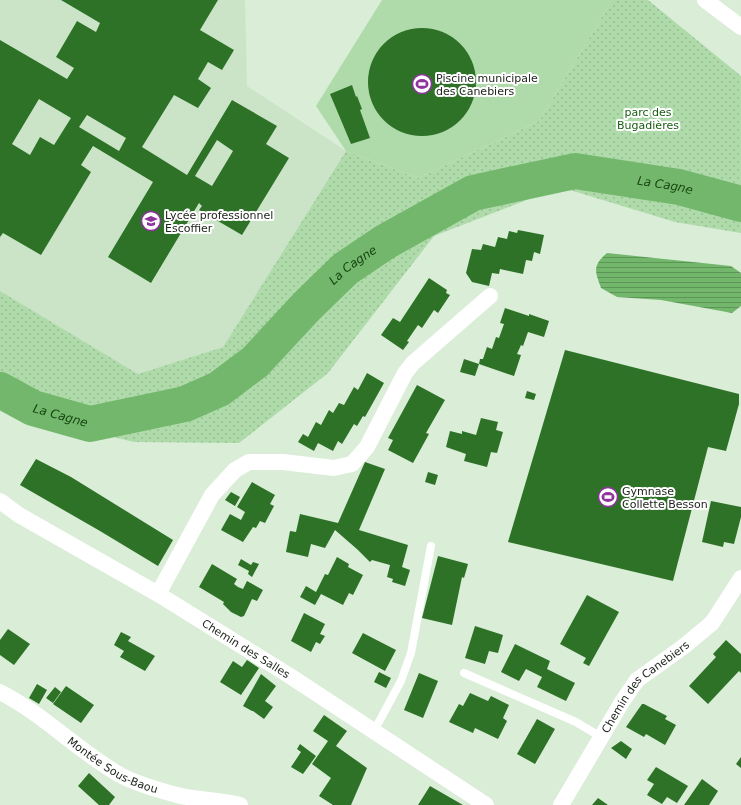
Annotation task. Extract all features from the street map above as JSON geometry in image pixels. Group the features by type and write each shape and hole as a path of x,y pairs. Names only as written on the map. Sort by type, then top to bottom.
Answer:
{"street":[{"path":"705,0 741,27"},
{"path":"158,594 212,495 235,470 249,462 283,462 334,468 352,464 368,447 405,373 413,363 490,296"},
{"name":"Chemin des Salles","path":"0,501 19,515 158,594 290,676 486,805"},
{"name":"Chemin des Canebiers","path":"561,805 622,702 637,680 683,647 712,623 741,578"},
{"name":"Montée Sous-Baou","path":"0,692 19,702 90,755 121,775 149,787 178,795 240,805"}],"lane":[{"path":"374,731 401,681 411,653 431,546"},
{"path":"464,673 576,722 601,737"}],"shaded area":[{"name":"Lycée professionnel Escoffier","path":"0,0 245,0 247,86 346,151 223,347 138,374 0,291"},
{"path":"607,253 731,266 741,273 741,306 732,313 661,300 617,297 601,288 596,273 597,265"}],"green space":[{"path":"382,0 612,0 539,121 418,178 346,151 316,106"},
{"name":"parc des Bugadières","path":"612,0 648,0 741,76 741,233 675,222 560,187 434,236 328,373 239,443 134,442 31,417 0,377 0,291 138,374 223,347 346,151 418,178 539,121"}],"building":[{"path":"61,0 218,0 200,30 234,50 222,70 208,62 198,79 211,88 198,108 174,95 142,147 187,175 232,100 277,126 266,144 289,158 242,235 199,210 202,206 199,203 151,283 108,257 153,182 93,146 81,165 91,172 41,255 3,233 0,237 0,40 67,79 74,68 56,57 77,21 96,32 100,23","holes":["39,99 71,118 54,145 40,137 30,155 12,144","87,115 126,138 119,151 79,127","217,140 233,151 212,186 195,176"]},
{"name":"Piscine municipale des Canebiers","path":"422,28 443,32 460,44 472,61 476,82 472,103 460,120 443,132 422,136 401,132 384,120 372,103 368,82 372,61 384,44 401,32"},
{"path":"352,85 362,109 360,110 370,138 351,144 330,94"},
{"path":"518,230 544,235 540,254 534,252 532,261 526,260 523,274 500,269 499,274 492,273 489,286 472,282 466,273 472,249 481,250 483,244 495,247 498,237 507,239 509,231 517,233"},
{"path":"429,278 447,290 446,293 450,295 438,313 434,310 422,328 418,325 407,341 409,342 403,350 381,335 393,318 400,322"},
{"path":"505,308 549,321 544,337 528,332 523,346 521,345 517,354 521,355 514,376 479,364 480,359 483,359 487,347 492,349 496,337 499,338 504,324 500,323"},
{"name":"Gymnase Collette Besson","path":"565,350 739,394 739,404 726,451 708,447 673,581 508,542"},
{"path":"464,359 479,364 475,376 460,372"},
{"path":"367,373 384,383 365,417 363,416 357,426 354,424 342,444 338,441 333,451 318,443 314,451 298,442 303,434 308,437 316,422 321,425 329,410 333,413 339,403 344,405 354,387 358,390"},
{"path":"417,385 445,400 426,433 429,434 413,463 388,450 393,440 388,438"},
{"path":"527,391 536,394 534,400 525,398"},
{"path":"481,418 498,422 496,430 503,432 497,453 491,452 487,467 464,461 466,454 446,447 450,431 462,434 462,431 476,435"},
{"path":"36,459 71,477 173,540 158,566 20,485"},
{"path":"365,462 385,469 359,530 408,545 402,567 410,570 405,586 392,582 393,579 387,577 390,565 372,560 370,562 335,530 325,548 311,544 308,557 286,552 290,531 296,532 300,514 338,523"},
{"path":"428,472 438,475 435,485 425,482"},
{"path":"252,482 275,495 270,504 274,506 265,523 260,521 256,528 253,527 243,542 221,530 230,514 241,520 245,512 237,507"},
{"path":"231,492 240,497 235,506 225,500"},
{"path":"711,501 741,507 741,517 734,544 724,542 723,547 702,542"},
{"path":"438,556 468,564 464,578 462,577 452,625 422,618"},
{"path":"337,557 349,564 348,567 363,575 353,595 349,593 343,605 321,594 315,605 300,597 306,586 316,592 325,574 328,575"},
{"path":"241,559 251,565 253,562 259,564 252,577 248,574 249,571 238,565"},
{"path":"212,564 237,579 234,584 238,587 243,589 247,581 263,590 257,601 252,599 244,616 241,617 231,612 223,604 224,602 199,587"},
{"path":"587,595 619,612 589,666 583,663 586,658 560,644"},
{"path":"304,613 325,624 320,634 325,636 320,644 316,642 311,652 291,641"},
{"path":"475,626 503,635 498,653 489,651 485,664 465,658"},
{"path":"8,629 30,644 14,665 0,655 0,640"},
{"path":"121,632 131,637 128,641 155,656 145,671 120,657 124,651 114,645"},
{"path":"363,633 396,650 385,671 352,653"},
{"path":"726,640 741,654 741,673 739,671 708,704 689,686 716,657 713,654"},
{"path":"515,644 550,661 547,669 575,683 566,701 537,687 542,677 526,669 519,681 501,672"},
{"path":"247,660 259,668 241,695 220,682 233,661 242,667"},
{"path":"379,672 391,678 386,688 374,682"},
{"path":"419,673 438,681 423,718 404,710"},
{"path":"261,674 276,686 265,701 273,707 264,719 243,706"},
{"path":"37,684 47,690 39,704 29,698"},
{"path":"66,686 94,705 81,723 53,704"},
{"path":"55,687 61,692 53,703 46,698"},
{"path":"470,693 488,701 491,696 509,705 503,718 507,721 498,739 475,728 473,733 449,722 459,704 463,706"},
{"path":"642,704 667,716 665,719 676,725 665,745 646,734 644,737 626,727"},
{"path":"324,715 347,731 336,746 367,768 351,805 333,805 319,796 331,778 312,764 328,741 313,731"},
{"path":"537,719 555,729 535,764 517,754"},
{"path":"621,741 632,749 626,759 611,748"},
{"path":"300,744 316,756 303,774 291,767 301,752 297,749"},
{"path":"741,757 741,768 736,764"},
{"path":"656,767 688,786 677,803 667,797 662,804 647,795 654,784 647,780"},
{"path":"89,773 115,797 109,805 99,805 78,786"},
{"path":"702,779 718,791 709,805 684,805"},
{"path":"430,786 463,805 418,805"},
{"path":"598,798 608,805 592,805"}],"waterway":[{"name":"La Cagne","path":"0,390 33,408 90,424 185,404 219,389 255,362 307,306 345,269 385,242 473,193 575,171 679,187 741,204"}],"place":[{"name":"Piscine municipale des Canebiers","path":"422,84"},
{"name":"Lycée professionnel Escoffier","path":"151,221"},
{"name":"Gymnase Collette Besson","path":"608,497"}]}
